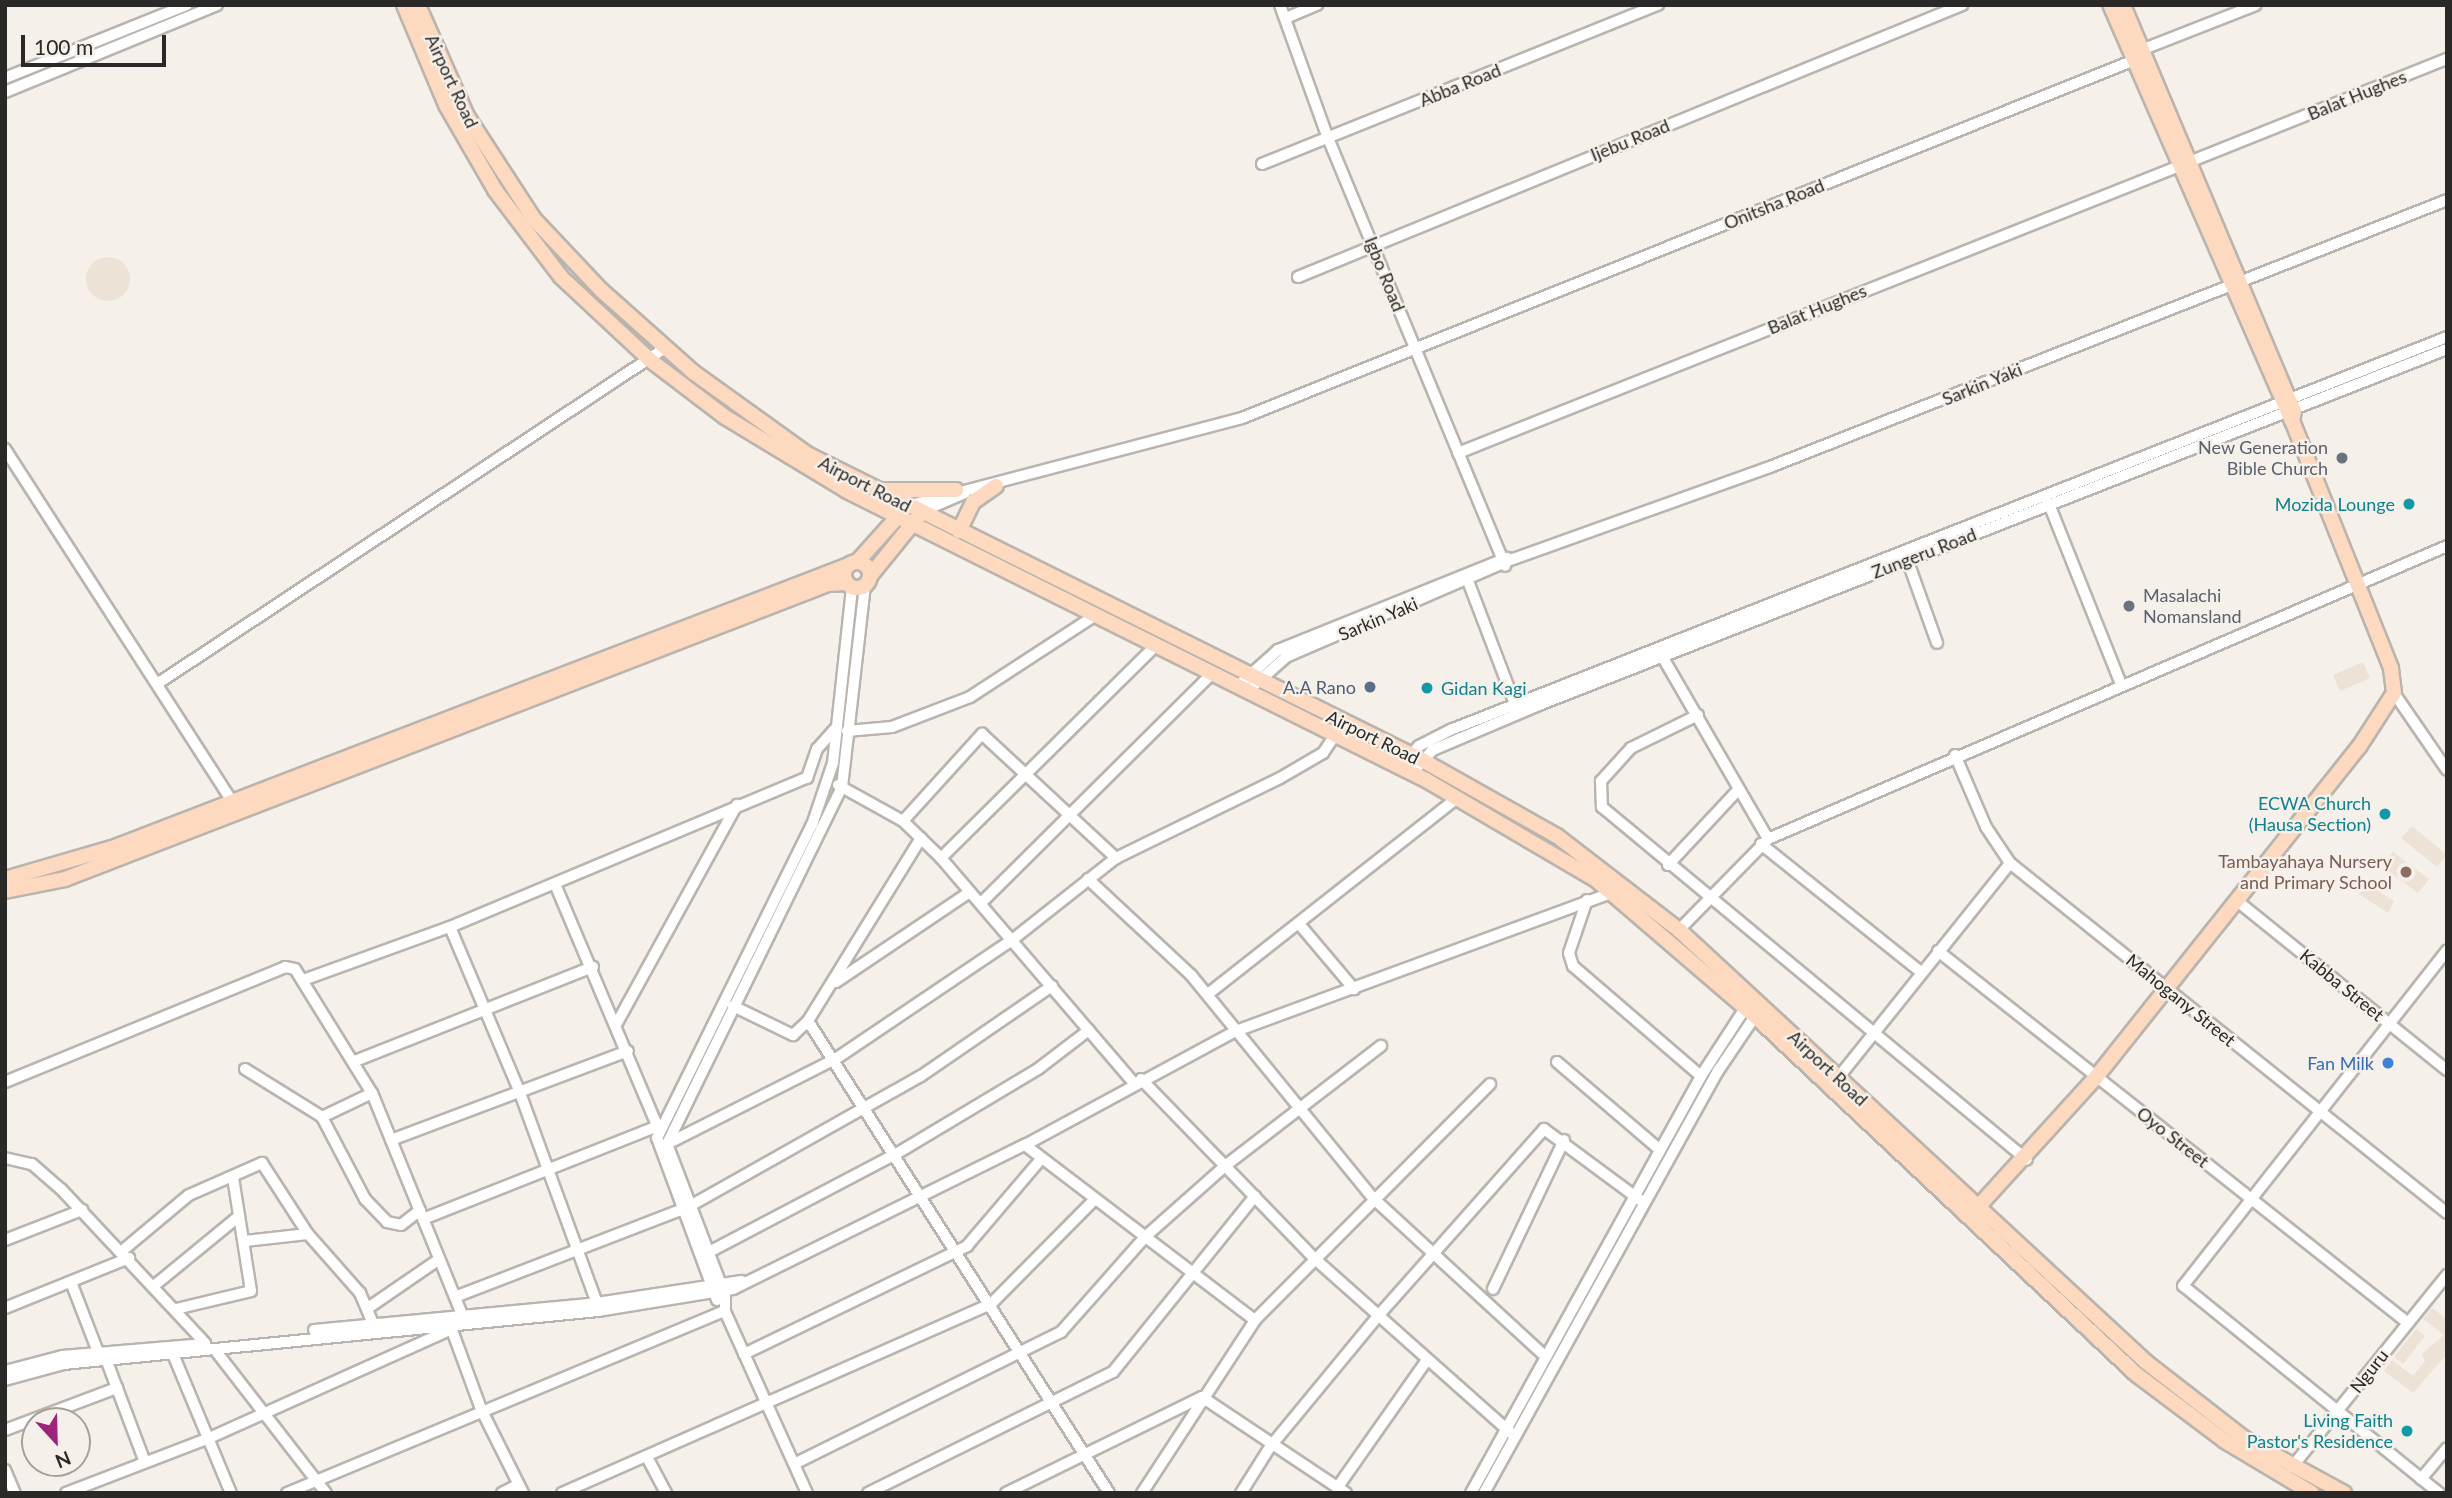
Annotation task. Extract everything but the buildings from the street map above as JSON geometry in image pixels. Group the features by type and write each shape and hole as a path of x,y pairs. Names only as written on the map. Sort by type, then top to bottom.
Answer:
{"main road":[{"name":"Airport Road","path":"404,5 471,153 522,228 561,276 650,360 725,417 1096,615 1212,674 1248,683 1416,758 1557,836 1679,930 1754,1007 2136,1374 2225,1441 2312,1489 2344,1493"},
{"name":"Airport Road","path":"418,5 467,116 534,219 665,348 778,434 876,490 903,511"},
{"path":"1978,1207 2027,1160 2097,1076 2359,747 2394,693 2391,668 2354,581 2289,411 2137,56 2110,5"},
{"path":"2123,5 2137,56"},
{"path":"522,228 534,219"},
{"path":"959,530 973,502 996,486"},
{"path":"876,490 956,490"},
{"path":"5,879 66,864 853,564 903,511"},
{"name":"Airport Road","path":"917,518 959,530 1248,683 1335,734 1457,797 1612,893 1838,1078 2191,1399 2292,1468 2312,1489"},
{"path":"5,891 65,879 828,583 858,583 917,518"},
{"path":"853,564 858,583"},
{"path":"853,564 858,583"}],"street":[{"path":"5,78 187,5"},
{"path":"5,92 217,5"},
{"name":"Igbo Road","path":"1280,5 1328,138 1458,453 1491,542 1502,563"},
{"path":"1286,18 1317,5"},
{"name":"Abba Road","path":"1262,164 1658,5"},
{"name":"Ijebu Road","path":"1298,276 1962,5"},
{"name":"Onitsha Road","path":"974,489 996,486 1219,425 1416,350 2256,5"},
{"name":"Balat Hughes","path":"1458,453 2447,59"},
{"name":"Sarkin Yaki","path":"1248,683 1286,657 1468,581 1502,563 1770,467 2447,200"},
{"path":"1406,770 1433,738 1515,704 2289,411 2447,337"},
{"path":"157,684 665,348"},
{"name":"Zungeru Road","path":"1416,758 1736,626 2447,349"},
{"path":"5,449 232,801"},
{"path":"903,511 956,490 974,489"},
{"path":"917,518 974,489"},
{"path":"2049,504 2121,684"},
{"path":"1679,930 1765,842 1955,755 2354,581 2447,546"},
{"path":"1907,559 1937,643"},
{"path":"1248,683 1278,650 1502,563"},
{"path":"1468,581 1515,704"},
{"path":"807,1493 771,1405 724,1309 685,1208 667,1144 842,787 841,730 858,583"},
{"path":"306,979 450,927 807,778 817,748 841,730 892,727 970,697 1096,615"},
{"path":"941,858 1028,776 1156,646"},
{"path":"1662,656 1698,715 1765,842 1921,972"},
{"path":"981,903 1074,818 1212,674"},
{"path":"2394,693 2447,770"},
{"path":"1698,715 1631,748 1599,790 1608,813 1668,866 1710,897 2027,1160"},
{"path":"717,1289 709,1252 657,1152 659,1129 812,825 841,730"},
{"path":"903,821 982,734 1115,858"},
{"path":"667,1144 837,1058 1012,940 1115,858 1280,778 1323,753 1335,734"},
{"name":"Mahogany Street","path":"1955,755 1986,827 2010,863 2447,1213"},
{"path":"826,781 903,821 921,838 981,903 1089,1030 1138,1081 1315,1259 1510,1432"},
{"path":"1668,866 1737,791"},
{"path":"1208,994 1300,925 1457,797"},
{"path":"617,1023 737,806"},
{"path":"733,1006 793,1035 808,1021 834,983 921,838"},
{"path":"1838,1078 2010,863"},
{"path":"1088,879 1208,994 1298,1113 1373,1198 1431,1255 1546,1357"},
{"path":"555,884 617,1023 659,1129"},
{"path":"834,983 970,892"},
{"path":"5,1371 102,1356 450,1325 717,1289 741,1281 1025,1145 1138,1081 1236,1031 1612,893"},
{"path":"1587,900 1569,953 1573,966 1701,1076"},
{"name":"Kabba Street","path":"2236,900 2447,1070"},
{"path":"1300,925 1354,989"},
{"path":"450,927 520,1093 597,1303"},
{"path":"2439,1493 2183,1286 2249,1197 2391,1024 2447,950"},
{"name":"Oyo Street","path":"1938,951 2408,1323"},
{"path":"5,1082 285,967 306,979 372,1093 463,1317"},
{"path":"355,1061 593,967"},
{"path":"455,1297 685,1208 868,1107 1052,986"},
{"path":"1484,1493 1546,1357 1633,1197 1701,1076 1754,1007"},
{"path":"1471,1493 1510,1432 1644,1203 1754,1007"},
{"path":"808,1021 837,1058 1109,1493"},
{"path":"709,1252 896,1154 1038,1069 1089,1030"},
{"path":"796,1463 1021,1352 1071,1323 1145,1237 1225,1166 1298,1113 1381,1046"},
{"path":"391,1140 628,1051"},
{"path":"1557,1062 1660,1150"},
{"path":"245,1069 321,1117 365,1199 387,1222 401,1225 421,1215 659,1129"},
{"path":"1142,1493 1202,1397 1255,1320 1373,1198 1490,1084"},
{"path":"321,1117 372,1093"},
{"path":"1241,1493 1270,1447 1378,1316 1545,1129 1564,1140 1644,1203"},
{"path":"1493,1289 1564,1140"},
{"path":"1025,1145 1093,1201 1255,1320"},
{"path":"5,1158 32,1164 126,1254 264,1410 326,1493"},
{"path":"744,1354 976,1239 1041,1159"},
{"path":"5,1308 71,1282 126,1254 168,1208 265,1164 308,1234 368,1308 373,1324"},
{"path":"176,1309 251,1291 233,1177"},
{"path":"868,1493 1054,1403 1121,1366 1255,1196"},
{"path":"562,1493 771,1405 992,1303 1093,1201"},
{"path":"5,1240 82,1210"},
{"path":"155,1285 239,1216"},
{"path":"245,1241 308,1234"},
{"path":"368,1308 438,1260"},
{"name":"Nguru","path":"2292,1468 2447,1275"},
{"path":"71,1282 117,1388 145,1462"},
{"path":"66,1493 207,1439 463,1317 717,1289"},
{"path":"287,1493 481,1409 724,1309"},
{"path":"5,1380 102,1356 173,1353 373,1324 450,1325"},
{"path":"450,1325 481,1409 521,1489 502,1493"},
{"path":"173,1353 231,1493"},
{"path":"1202,1397 1270,1447 1341,1490 1427,1360"},
{"path":"5,1430 117,1388"},
{"path":"1006,1493 1202,1397"},
{"path":"2421,1479 2447,1448"},
{"path":"648,1457 666,1493"},
{"path":"5,1470 15,1493"}],"shaded area":[{"path":"108,257 124,263 130,279 124,295 108,301 92,295 86,279 92,263"},
{"path":"2363,662 2370,678 2340,691 2333,675"},
{"name":"Tambayahaya Nursery and Primary School","path":"2412,826 2447,855 2437,867 2401,838"},
{"name":"Tambayahaya Nursery and Primary School","path":"2393,852 2429,879 2418,893 2382,866"},
{"name":"Tambayahaya Nursery and Primary School","path":"2366,883 2394,901 2388,913 2359,894"},
{"path":"2432,1308 2447,1319 2447,1354 2413,1393 2384,1371 2392,1360 2413,1376 2425,1361 2422,1354 2444,1335 2423,1319"},
{"path":"2416,1329 2425,1336 2403,1364 2394,1357"}],"place":[{"name":"New Generation Bible Church","path":"2342,458"},
{"name":"Mozida Lounge","path":"2409,504"},
{"name":"Masalachi Nomansland","path":"2129,606"},
{"name":"A.A Rano","path":"1370,687"},
{"name":"Gidan Kagi","path":"1427,688"},
{"name":"ECWA Church (Hausa Section)","path":"2385,814"},
{"name":"Tambayahaya Nursery and Primary School","path":"2406,872"},
{"name":"Fan Milk","path":"2388,1063"},
{"name":"Living Faith Pastor's Residence","path":"2407,1431"}]}
